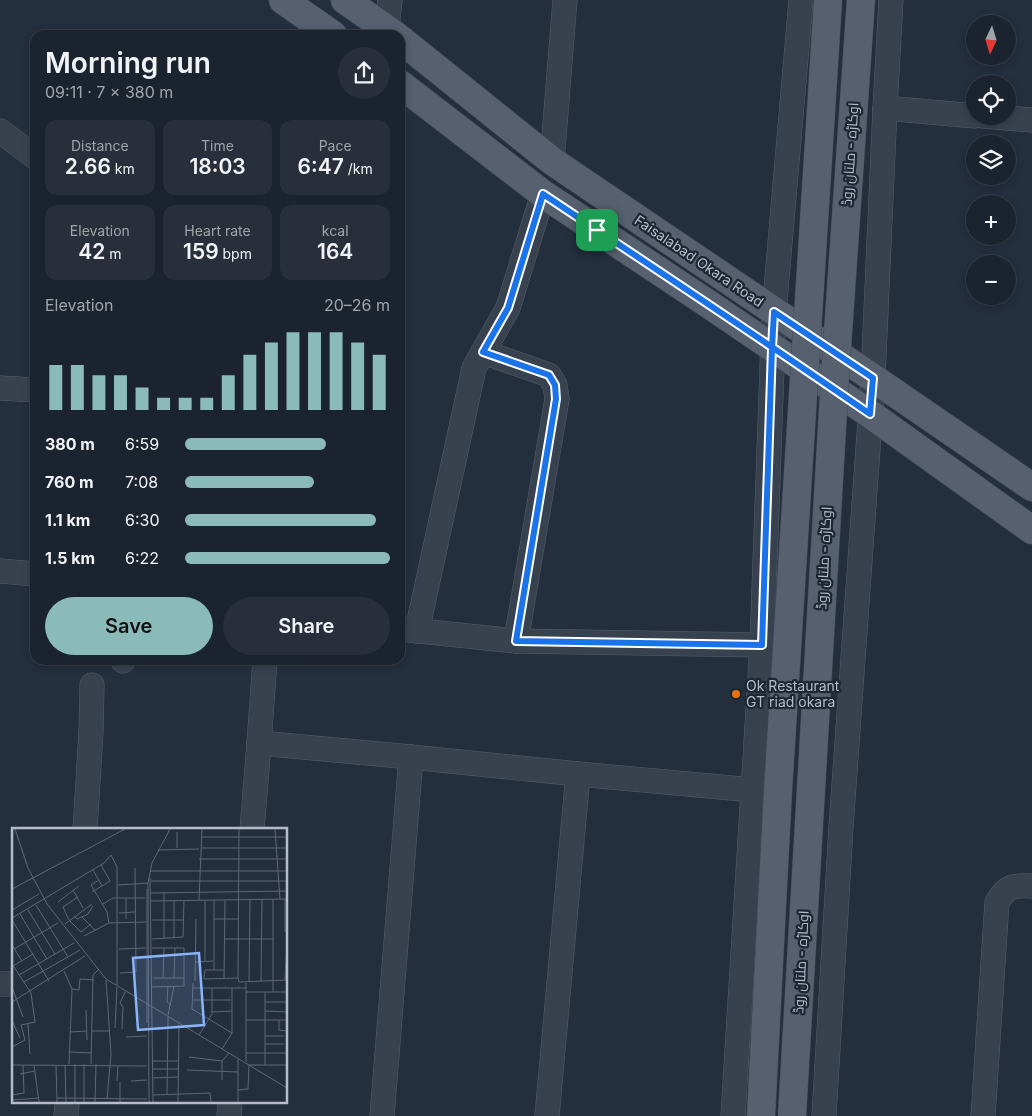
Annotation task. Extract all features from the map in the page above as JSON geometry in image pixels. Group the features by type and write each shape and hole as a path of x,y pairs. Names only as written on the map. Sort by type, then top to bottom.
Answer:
{"main road":[{"path":"283,0 326,30"},
{"name":"Faisalabad Okara Road","path":"345,0 388,30"},
{"path":"761,1116 778,790 828,0"},
{"name":"اوکاڑہ - ملتان روڈ","path":"792,1116 835,376 861,0"},
{"name":"Faisalabad Okara Road","path":"405,43 552,161 1032,487"},
{"path":"405,88 543,194 870,414 1032,530"}],"street":[{"path":"390,0 394,30"},
{"path":"552,161 565,0"},
{"path":"733,1116 762,645 774,312 800,0"},
{"path":"824,1116 841,827 873,378 891,0"},
{"path":"885,108 966,115"},
{"path":"1016,119 1032,120"},
{"path":"0,131 30,153"},
{"path":"543,194 508,308 474,368 408,630 516,641 762,645"},
{"path":"483,352 549,375 555,385 556,399 516,641"},
{"path":"0,388 30,390"},
{"path":"0,571 30,574"},
{"path":"252,828 265,665"},
{"path":"85,828 92,685"},
{"path":"259,743 753,790"},
{"path":"382,1116 411,757"},
{"path":"547,1116 578,774"},
{"path":"983,1116 997,902 1004,891 1018,885 1032,886"}],"place":[{"name":"Ok Restaurant GT riad okara","path":"736,694"}],"route":[{"path":"597,230 543,194 508,308 483,352 549,375 555,385 556,399 516,641 762,645 772,348 774,312 873,378 870,414 772,348 706,303 597,230"}]}
